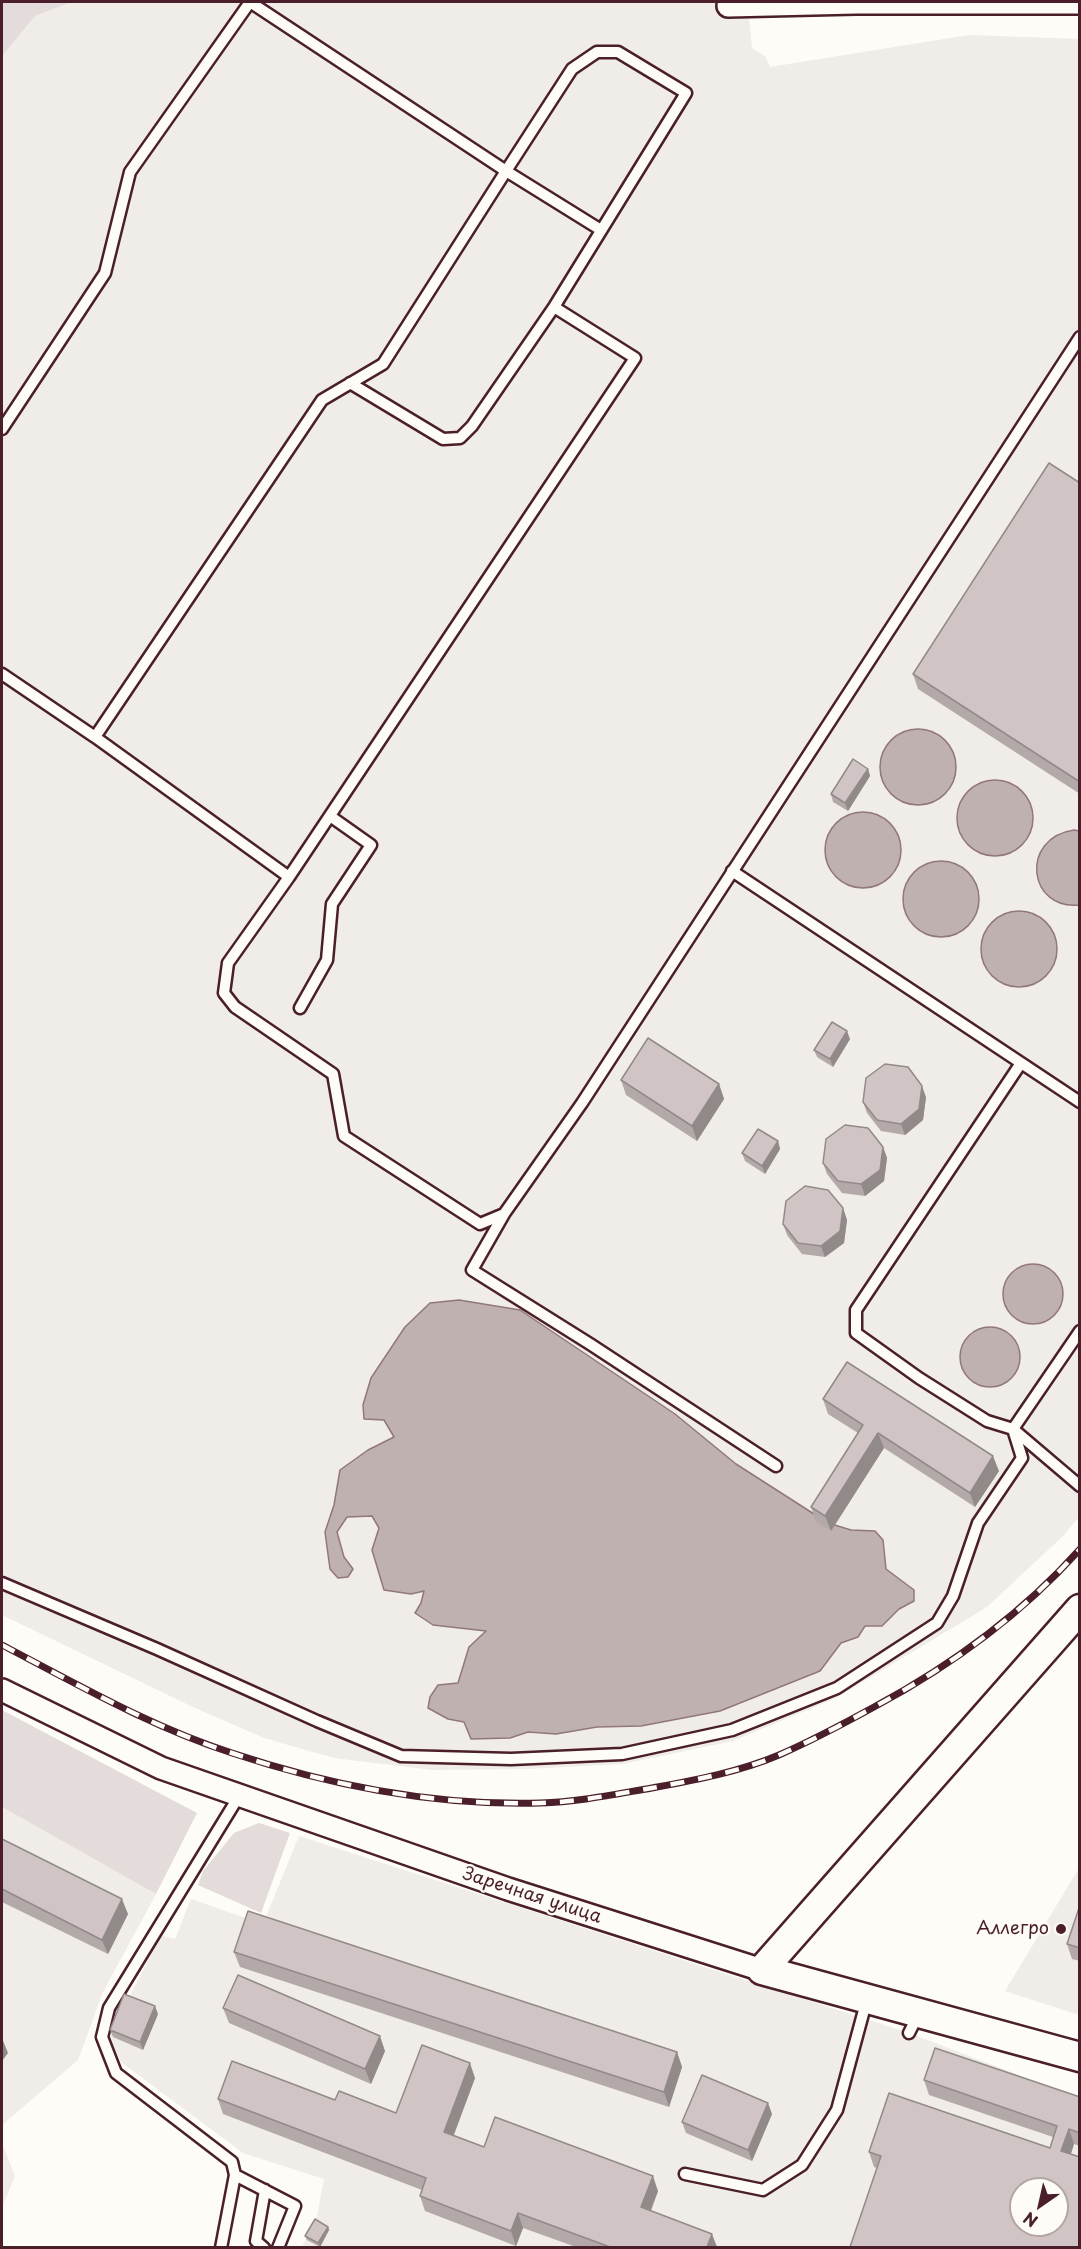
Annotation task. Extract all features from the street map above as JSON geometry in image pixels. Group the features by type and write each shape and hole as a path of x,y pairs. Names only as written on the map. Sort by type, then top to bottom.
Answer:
{"street":[{"path":"728,6 856,3 1080,3"},
{"path":"762,1970 1080,1609"},
{"name":"Заречная улица","path":"2,1690 161,1768 508,1889 762,1970 868,1998 915,2023 1080,2057"}],"lane":[{"path":"2,429 105,273 130,172 250,2 506,171 601,230"},
{"path":"95,737 322,400 350,383 383,364 572,69 597,52 618,52 686,93 554,307 472,426 460,438 443,439 350,383"},
{"path":"504,1214 480,1224 344,1136 333,1074 235,1007 224,993 228,963 289,877 635,358 554,307"},
{"path":"776,1466 472,1270 504,1214 582,1103 1077,344"},
{"path":"2,674 95,737 289,877"},
{"path":"300,1008 327,960 332,904 371,844 330,816"},
{"path":"732,871 1080,1102"},
{"path":"1021,1063 856,1310 856,1333 919,1378 987,1421 1013,1429 1080,1486"},
{"path":"1013,1429 1080,1331"},
{"path":"2,1583 401,1756 511,1759 622,1754 732,1730 837,1688 937,1623 953,1596 978,1523 1022,1458 1013,1429"},
{"path":"221,2247 235,2175 232,2162 116,2073 102,2037 109,2008 239,1796"},
{"path":"685,2174 763,2190 802,2165 837,2110 868,1998"},
{"path":"235,2175 295,2206 278,2247"},
{"path":"264,2247 256,2241 266,2190"}],"shaded area":[{"path":"2,2 72,2 35,16 2,56"},
{"path":"72,2 728,2 728,15 749,17 752,48 765,56 770,67 969,35 1079,39 1079,1517 1063,1536 987,1607 836,1698 733,1741 623,1764 528,1769 432,1770 334,1758 264,1738 193,1707 2,1615 2,56 35,16"},
{"path":"918,729 932,732 945,740 953,753 956,767 953,781 945,794 932,802 918,805 904,802 891,794 883,781 880,767 883,753 891,740 904,732"},
{"path":"995,780 1009,783 1022,791 1030,804 1033,818 1030,832 1022,845 1009,853 995,856 981,853 968,845 960,832 957,818 960,804 968,791 981,783"},
{"path":"863,812 877,815 890,823 898,836 901,850 898,864 890,877 877,885 863,888 849,885 836,877 828,864 825,850 828,836 836,823 849,815"},
{"path":"1074,830 1079,831 1080,905 1063,904 1049,897 1041,886 1037,873 1038,859 1044,846 1056,836"},
{"path":"941,861 955,864 968,872 976,885 979,899 976,913 968,926 955,934 941,937 927,934 914,926 906,913 903,899 906,885 914,872 927,864"},
{"path":"1019,911 1033,914 1046,922 1054,935 1057,949 1054,963 1046,976 1033,984 1019,987 1005,984 992,976 984,963 981,949 984,935 992,922 1005,914"},
{"path":"1027,1264 1039,1264 1055,1272 1061,1282 1063,1294 1061,1306 1055,1316 1039,1324 1027,1324 1011,1316 1003,1300 1003,1288 1011,1272"},
{"path":"459,1300 520,1310 675,1414 736,1464 828,1523 851,1530 875,1531 883,1540 886,1569 914,1590 914,1601 899,1609 882,1626 865,1626 858,1637 841,1643 820,1671 720,1711 641,1726 597,1727 556,1734 528,1732 510,1738 471,1739 464,1722 448,1719 428,1708 430,1697 438,1685 458,1683 469,1647 486,1631 433,1625 415,1613 424,1591 411,1594 384,1590 372,1550 379,1528 372,1516 347,1517 337,1532 344,1557 353,1569 348,1577 338,1578 330,1569 325,1532 334,1505 340,1470 368,1450 394,1437 384,1420 364,1419 363,1405 371,1378 405,1327 430,1303"},
{"path":"984,1327 996,1327 1012,1335 1018,1345 1020,1357 1018,1369 1012,1379 996,1387 984,1387 968,1379 960,1363 960,1351 968,1335"},
{"path":"2,1710 197,1813 156,1894 2,1807"},
{"path":"2,1807 156,1894 103,1992 78,2060 2,2125"},
{"path":"259,1823 290,1833 261,1913 198,1885 203,1871 234,1833"},
{"path":"299,1836 909,2033 1079,2098 1079,2247 302,2247 317,2216 324,2179 243,2153 121,2062 109,2037 161,1935 175,1939 191,1899 263,1924"},
{"name":"Аллегро","path":"1079,1868 1079,2015 1005,1991"},
{"path":"2,2143 15,2176 2,2207"}],"building":[{"path":"1049,463 1080,483 1080,782 913,674"},
{"path":"853,759 868,769 845,803 831,794"},
{"path":"832,1022 847,1031 830,1059 814,1050"},
{"path":"648,1038 719,1084 692,1126 621,1080"},
{"path":"885,1064 908,1067 922,1086 919,1109 901,1124 877,1120 863,1102 866,1078"},
{"path":"845,1125 868,1128 883,1147 880,1170 861,1184 838,1181 823,1163 826,1139"},
{"path":"758,1129 778,1141 762,1166 742,1153"},
{"path":"805,1186 828,1190 843,1208 840,1231 821,1246 798,1243 783,1224 786,1201"},
{"path":"847,1362 993,1456 970,1493 878,1433 825,1516 811,1507 863,1425 823,1399"},
{"path":"2,1839 122,1899 102,1940 2,1889"},
{"path":"1080,1905 1080,1948 1067,1944"},
{"path":"248,1911 677,2052 664,2092 234,1952"},
{"path":"238,1975 380,2036 365,2069 223,2008"},
{"path":"124,1994 155,2006 140,2042 110,2030"},
{"path":"422,2045 470,2063 444,2132 484,2147 495,2117 653,2176 641,2207 712,2234 707,2247 610,2247 518,2213 511,2231 420,2196 426,2178 218,2099 232,2061 335,2100 339,2091 396,2113"},
{"path":"935,2048 1080,2097 1080,2133 1069,2129 1061,2151 1080,2157 1080,2247 850,2247 881,2156 869,2152 889,2093 1050,2148 1057,2126 924,2080"},
{"path":"702,2075 768,2103 748,2150 682,2122"},
{"path":"315,2219 328,2227 318,2243 305,2236"}],"railway":[{"path":"2,1645 143,1718 172,1731 269,1765 384,1792 423,1797 502,1803 569,1801 652,1788 733,1771 779,1755 815,1738 903,1691 958,1656 1034,1596 1080,1549"}],"place":[{"name":"Аллегро","path":"1061,1929"}]}
